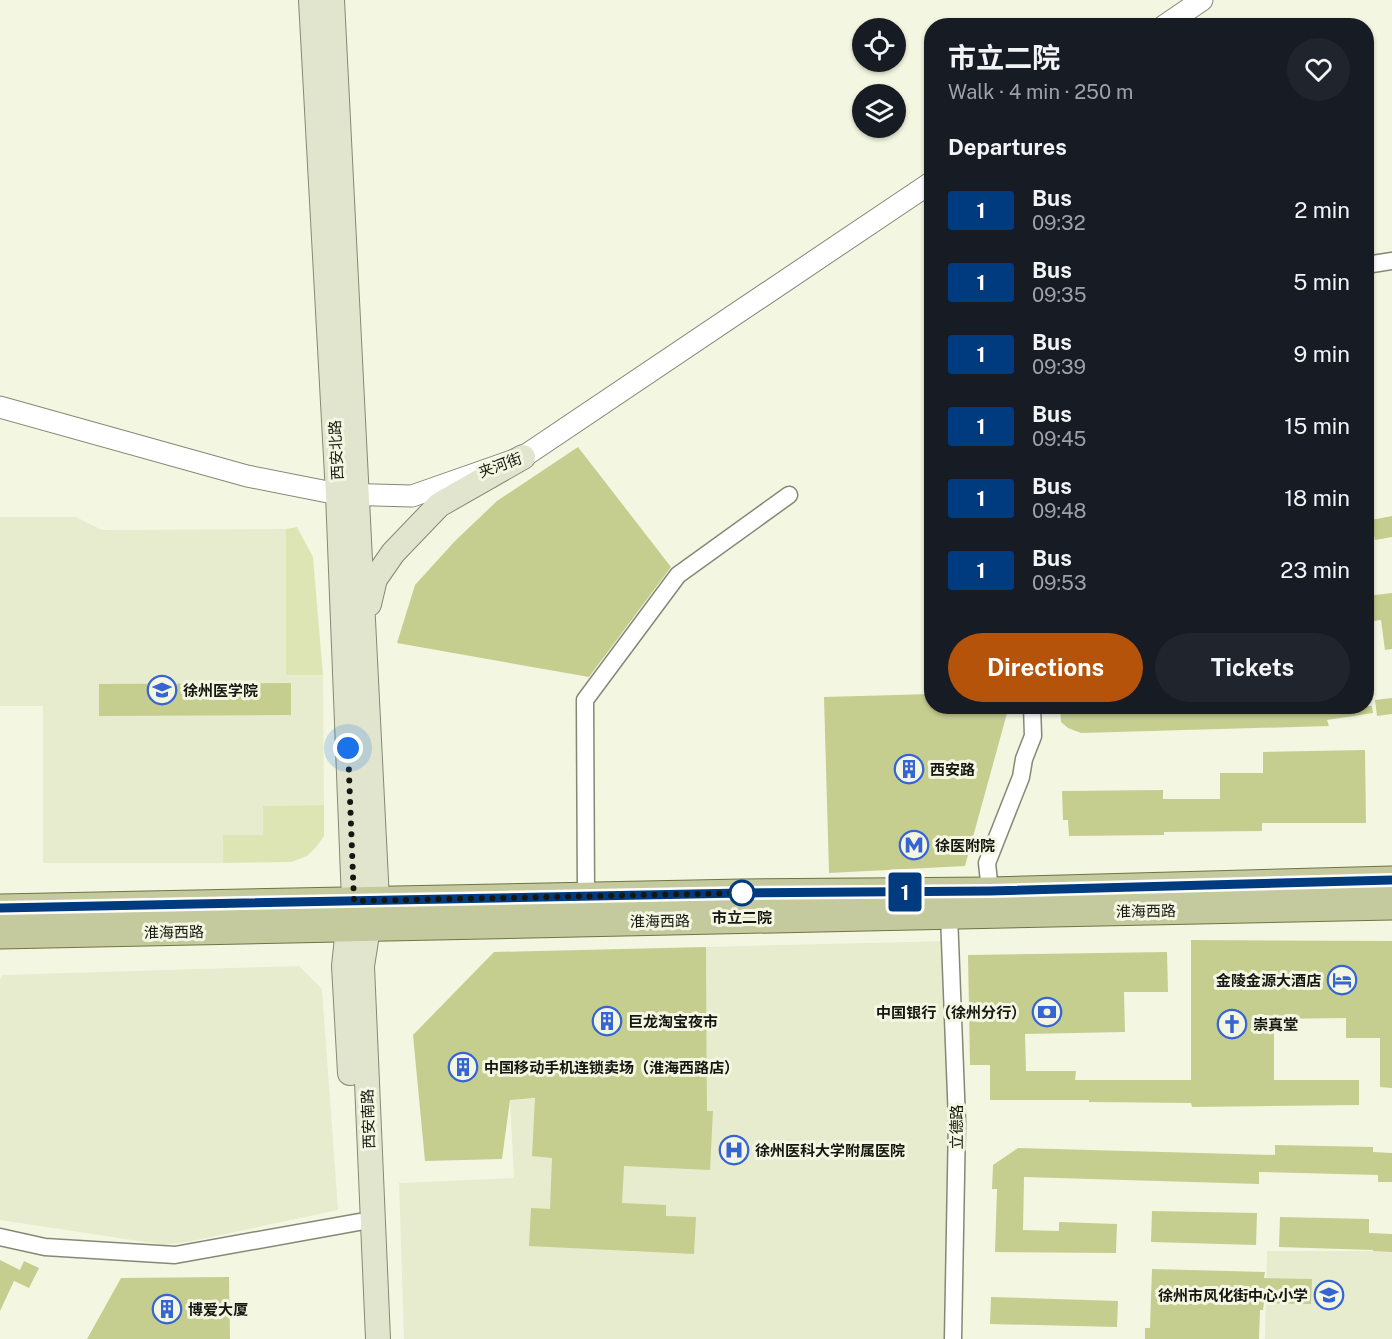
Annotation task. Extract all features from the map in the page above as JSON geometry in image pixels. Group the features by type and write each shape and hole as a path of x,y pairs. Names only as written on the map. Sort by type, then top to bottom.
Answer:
{"main road":[{"name":"西安北路","path":"311,0 348,495 364,627 365,901"},
{"name":"西安北路","path":"332,0 348,495 365,901"},
{"path":"364,627 375,579 393,553 439,505 523,457"},
{"name":"淮海西路","path":"0,908 586,896 990,891 1392,880"},
{"name":"西安南路","path":"364,1339 344,966 365,901"},
{"name":"淮海西路","path":"0,935 1392,906"},
{"name":"西安南路","path":"358,928 362,966 378,1339"}],"street":[{"path":"1176,18 1202,0"},
{"name":"夹河街","path":"0,406 247,476 348,495 412,496 523,457 924,187"},
{"path":"1374,264 1392,261"},
{"path":"586,896 585,700 678,575 789,495"},
{"path":"990,891 987,863 1021,777 1024,759 1033,736 1032,714"},
{"name":"立德路","path":"949,915 957,1121 953,1339"},
{"path":"0,1237 45,1247 176,1255 359,1222"}],"shaded area":[{"name":"徐州医学院","path":"0,517 76,517 102,530 286,529 286,674 323,675 324,805 264,806 263,835 224,835 223,863 43,863 43,706 0,706"},
{"path":"297,527 313,557 323,675 286,675 286,529"},
{"path":"324,805 324,836 307,856 291,862 223,863 223,835 263,835 263,806"},
{"name":"徐州医科大学附属医院","path":"950,941 957,1121 944,1339 404,1339 399,1183 514,1178 510,1100 707,1091 706,947"},
{"path":"299,966 322,989 338,1210 165,1245 0,1220 0,980 2,975"},
{"name":"徐州市风化街中心小学","path":"1392,1234 1392,1339 1265,1339 1267,1251 1373,1251"}],"building":[{"path":"578,447 671,567 589,677 397,643 415,585 455,541 497,501"},
{"path":"1392,516 1392,537 1375,540 1374,519"},
{"path":"1392,593 1392,649 1385,650 1381,620 1374,621 1374,595"},
{"path":"291,683 291,715 99,716 99,684"},
{"name":"西安路","path":"924,694 924,714 1007,714 965,866 829,873 824,697"},
{"path":"1392,698 1392,714 1377,716 1375,700"},
{"path":"1060,714 1366,714 1327,720 1329,726 1081,733 1068,728 1061,722"},
{"path":"1365,750 1366,823 1262,823 1262,831 1069,836 1068,820 1063,820 1062,791 1163,790 1163,799 1220,799 1220,773 1263,773 1263,752"},
{"path":"1191,940 1392,941 1392,1088 1380,1087 1380,1038 1346,1038 1346,1018 1274,1019 1274,1080 1359,1080 1359,1105 1192,1107 1191,1103 990,1100 990,1065 970,1065 968,955 1167,952 1168,992 1124,992 1125,1032 1025,1034 1026,1071 1076,1071 1075,1080 1191,1080"},
{"path":"706,947 707,1111 713,1111 710,1170 624,1166 622,1203 666,1205 666,1216 696,1217 694,1254 529,1246 531,1208 550,1209 552,1158 532,1156 535,1098 510,1100 502,1159 425,1161 413,1035 494,952"},
{"path":"1275,1145 1373,1147 1373,1152 1392,1153 1392,1182 1378,1182 1378,1175 1259,1172 1259,1184 1024,1177 1023,1230 1059,1231 1059,1222 1117,1224 1116,1253 995,1252 997,1189 992,1189 993,1165 1018,1148 1275,1155"},
{"path":"1152,1211 1257,1213 1256,1245 1151,1242"},
{"path":"1280,1217 1369,1219 1369,1233 1392,1234 1392,1252 1279,1247"},
{"path":"0,1260 20,1270 24,1261 39,1268 29,1288 14,1281 0,1311"},
{"path":"1152,1269 1265,1272 1264,1278 1312,1279 1311,1304 1264,1303 1263,1310 1260,1310 1259,1339 1145,1339 1145,1328 1150,1328"},
{"name":"博爱大厦","path":"229,1277 230,1339 87,1339 121,1278"},
{"path":"991,1297 1118,1301 1117,1327 990,1324"}],"bus line":[{"name":"1","path":"0,908 742,893 990,891 1392,880"}],"place":[{"name":"徐州医学院","path":"162,690"},
{"name":"西安路","path":"909,769"},
{"name":"徐医附院","path":"914,845"},
{"name":"市立二院","path":"742,893"},
{"name":"金陵金源大酒店","path":"1342,980"},
{"name":"中国银行（徐州分行）","path":"1047,1012"},
{"name":"巨龙淘宝夜市","path":"607,1021"},
{"name":"崇真堂","path":"1232,1024"},
{"name":"中国移动手机连锁卖场（淮海西路店）","path":"463,1067"},
{"name":"徐州医科大学附属医院","path":"734,1150"},
{"name":"徐州市风化街中心小学","path":"1329,1295"},
{"name":"博爱大厦","path":"167,1309"}],"route":[{"path":"348,748 354,901 742,893"}]}
